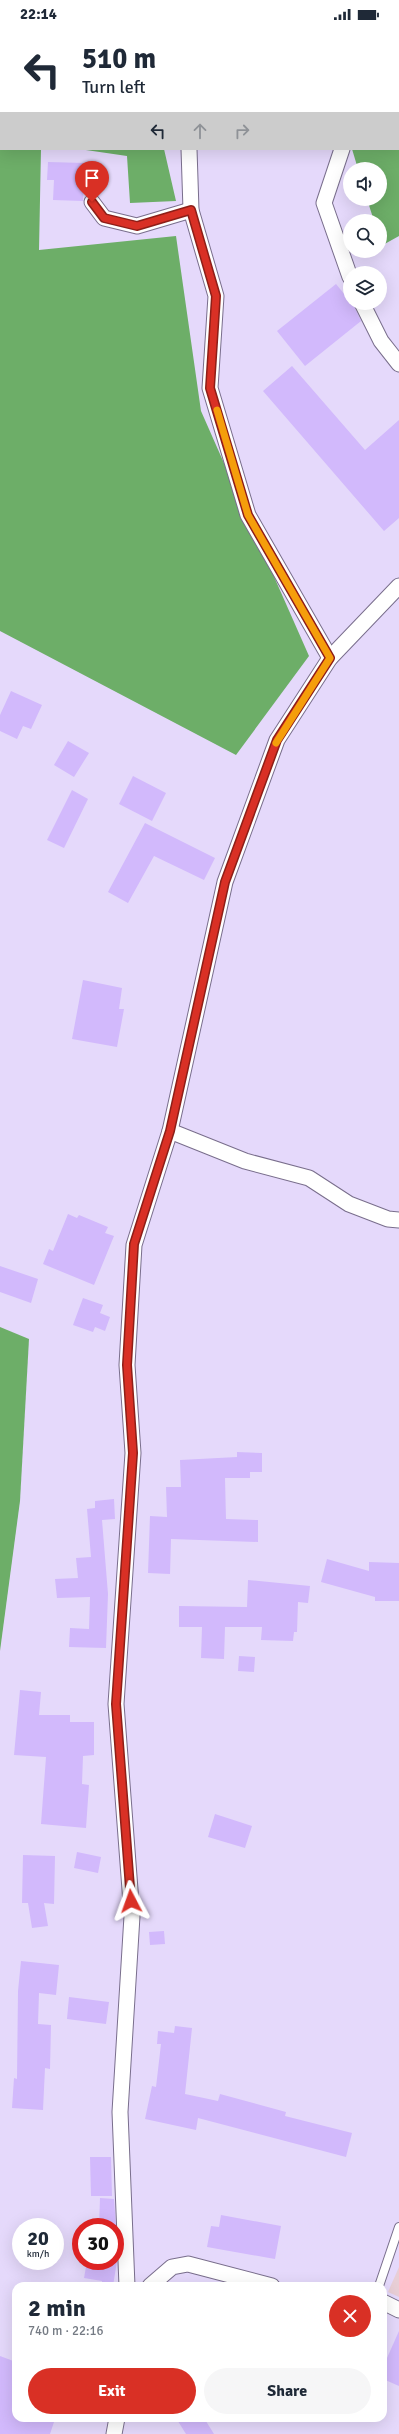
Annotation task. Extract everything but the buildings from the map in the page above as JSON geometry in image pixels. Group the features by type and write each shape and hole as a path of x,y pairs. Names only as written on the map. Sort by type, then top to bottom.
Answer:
{"street":[{"path":"189,150 191,210 216,296 210,388 248,515 330,658"},
{"path":"342,150 324,203 346,266"},
{"path":"92,202 104,218 137,226 191,210"},
{"path":"366,310 381,341 399,364"},
{"path":"127,2282 120,2112 132,1916 116,1704 133,1453 127,1365 134,1244 170,1131 225,882 277,740 330,658 399,586"},
{"path":"170,1131 245,1161 309,1178 349,1204 388,1219 399,1220"},
{"path":"155,2282 172,2267 188,2264 257,2282"},
{"path":"387,2304 399,2310"},
{"path":"114,2434 116,2422"}],"lane":[{"path":"380,2282 399,2227"}],"shaded area":[{"path":"399,2267 399,2297 388,2292"}],"green space":[{"path":"0,150 41,150 39,250 176,236 201,411 309,656 236,755 0,631"},
{"path":"86,150 164,150 176,201 130,203 127,156"},
{"path":"352,150 399,150 399,236 387,243 387,214 372,214 369,206 387,206 387,162 356,162"},
{"path":"0,1327 29,1339 20,1501 0,1651"}],"slow traffic":[{"path":"217,410 248,515 330,658 276,743"}],"route":[{"path":"92,202 104,218 137,226 191,210 216,296 210,388 248,515 330,658 277,740 225,882 170,1131 134,1244 127,1365 133,1453 116,1704 131,1901"}]}
